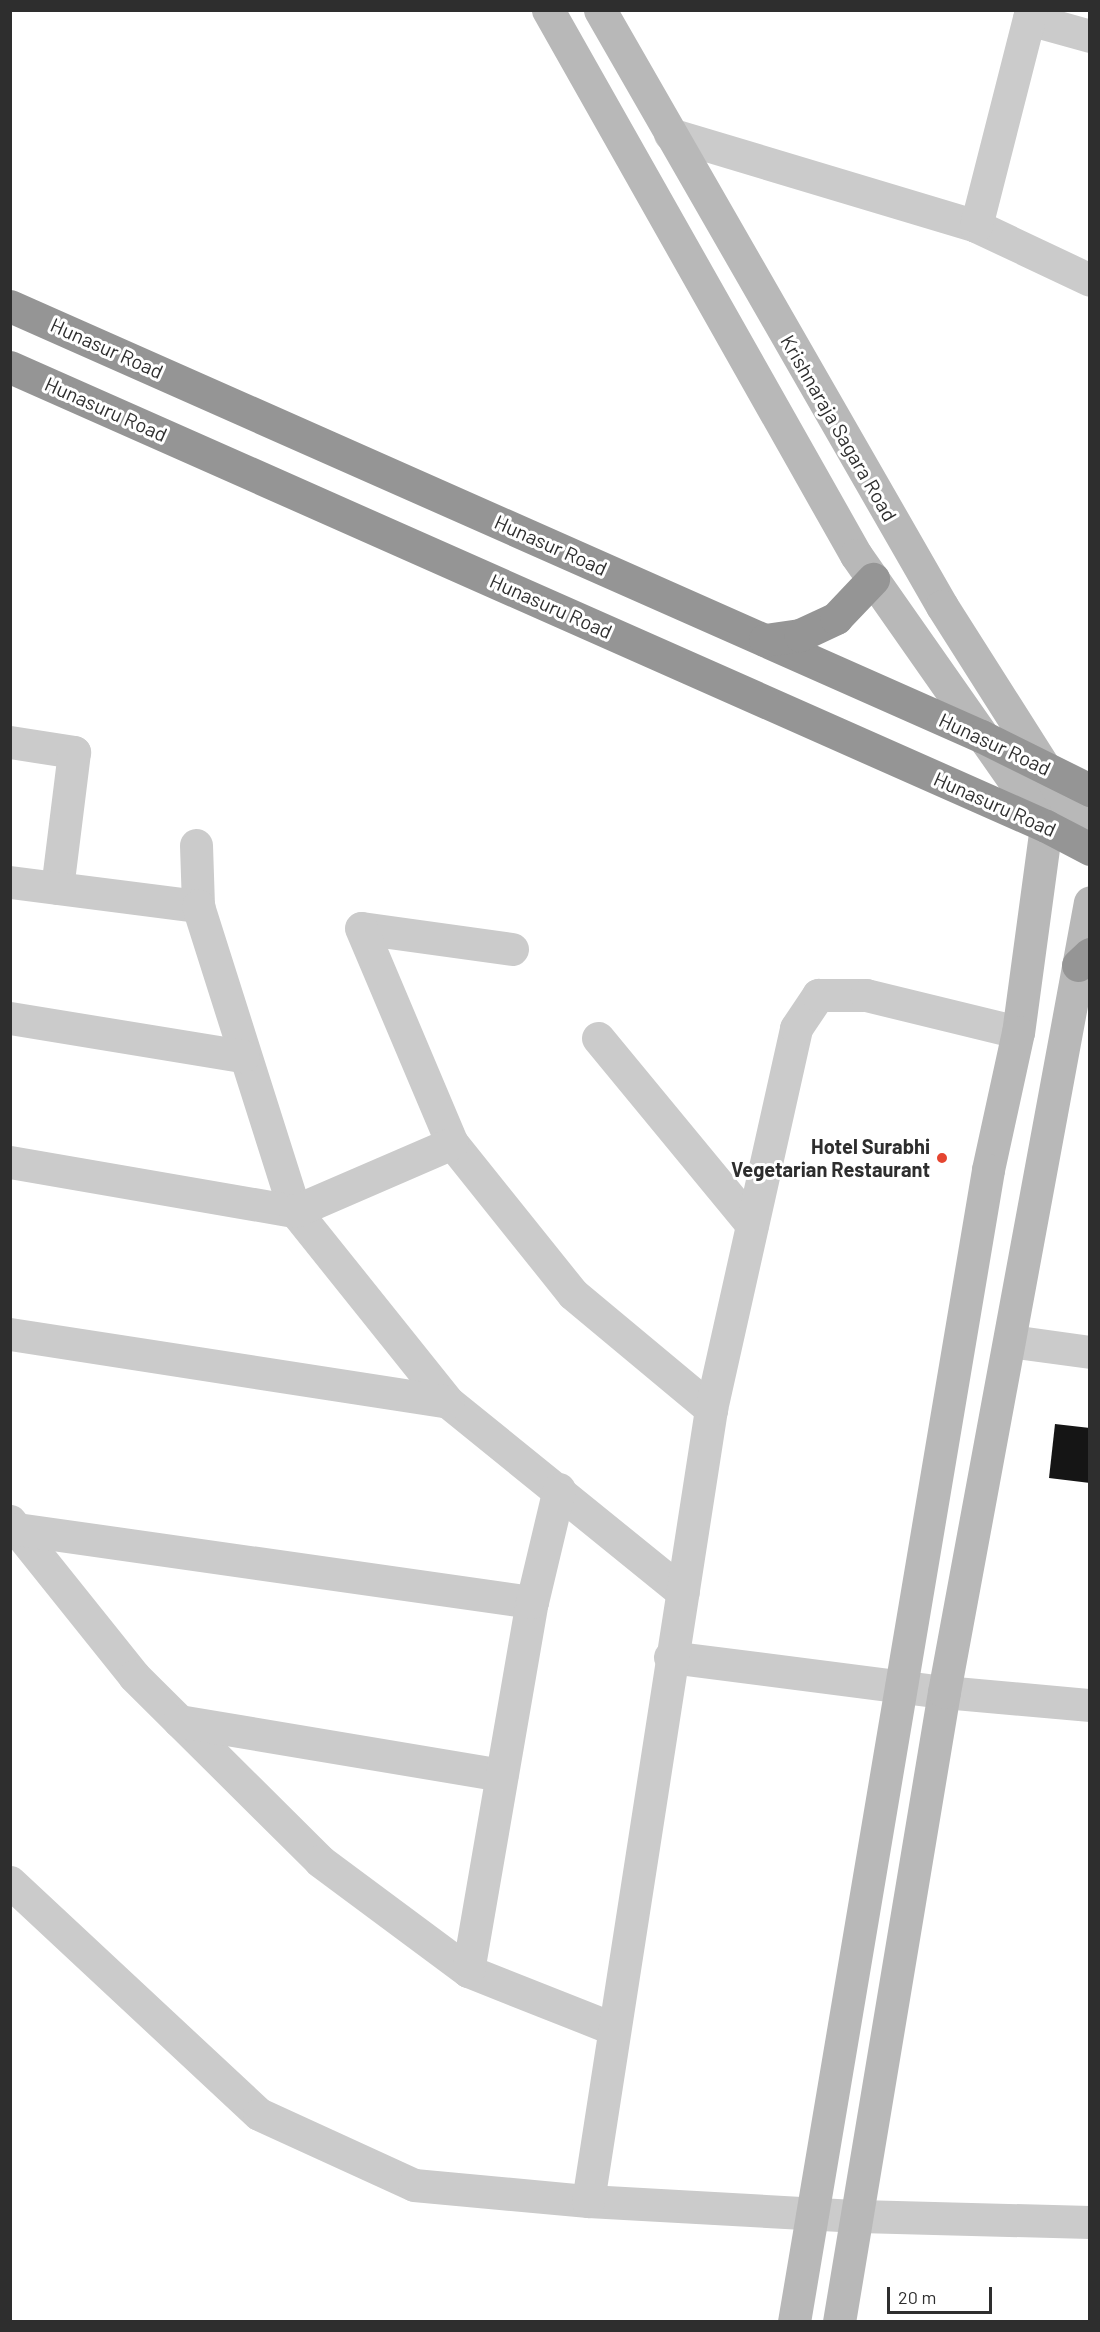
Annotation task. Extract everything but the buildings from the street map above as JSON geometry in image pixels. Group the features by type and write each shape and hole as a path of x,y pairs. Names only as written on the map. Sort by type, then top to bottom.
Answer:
{"highway":[{"name":"Hunasur Road","path":"10,306 981,736 1089,790"},
{"name":"Hunasuru Road","path":"10,367 1046,826 1089,849"},
{"path":"765,640 800,635 836,618 873,579"}],"street":[{"path":"548,10 773,411 873,579 1046,826 1018,1032 988,1170 904,1685 794,2322"},
{"name":"Krishnaraja Sagara Road","path":"600,10 942,606 1089,838"},
{"path":"976,226 1030,14 1089,36"},
{"path":"670,134 976,226 1089,280"},
{"path":"10,742 74,752 57,888"},
{"path":"196,845 198,906 243,1056 295,1211 448,1402 559,1489 683,1592"},
{"path":"10,882 198,906"},
{"path":"839,2322 859,2216 944,1692 1084,960 1089,902"},
{"path":"512,949 361,928 452,1143 573,1294 711,1409"},
{"path":"588,2201 612,2028 711,1409 796,1028 818,995 866,995 1018,1032"},
{"path":"10,1018 243,1056"},
{"path":"598,1038 752,1225"},
{"path":"10,1162 295,1211 452,1143"},
{"path":"10,1335 448,1402"},
{"path":"1010,1341 1089,1352"},
{"path":"468,1971 532,1602 559,1489"},
{"path":"14,1525 532,1602"},
{"path":"14,1525 134,1676 320,1861 468,1971 612,2028"},
{"path":"670,1657 904,1685 944,1692 1089,1705"},
{"path":"179,1721 502,1775"},
{"path":"10,1882 259,2114 414,2185 588,2201 813,2214 1089,2222"}],"place":[{"name":"Hotel Surabhi Vegetarian Restaurant","path":"942,1158"}]}
